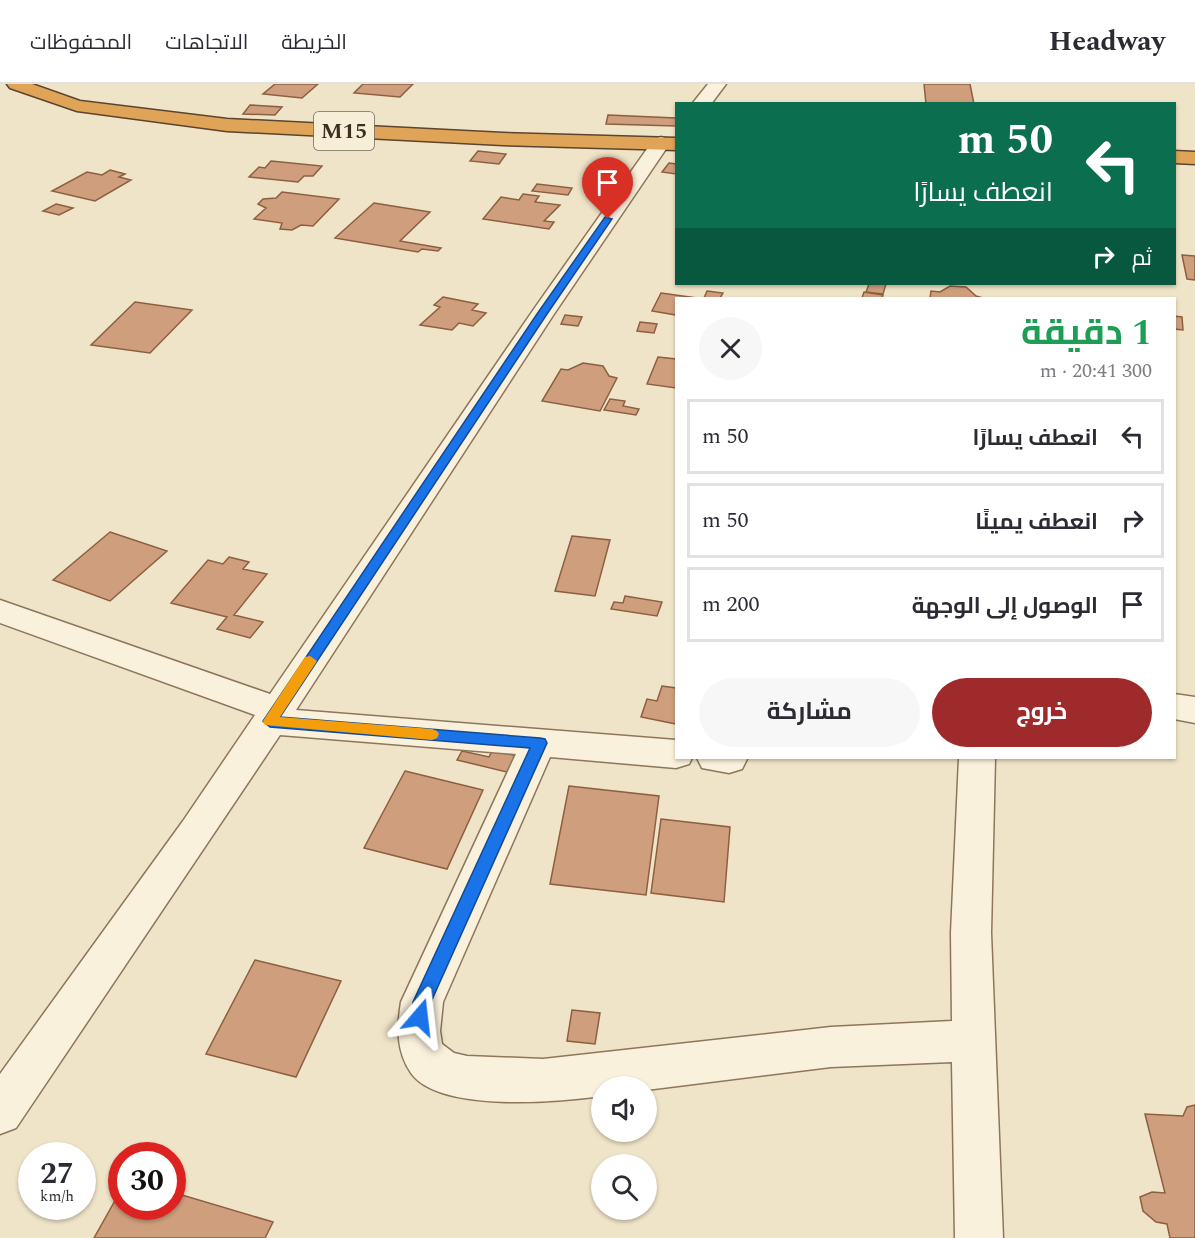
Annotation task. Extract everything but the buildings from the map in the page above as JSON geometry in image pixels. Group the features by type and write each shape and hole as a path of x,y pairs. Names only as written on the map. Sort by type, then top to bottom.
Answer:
{"highway":[{"name":"M15","path":"16,84 77,106 227,125 504,139 669,144"},
{"path":"1176,157 1195,158"}],"street":[{"path":"703,102 717,84"},
{"path":"0,1112 196,832 542,314 669,144"},
{"path":"0,611 274,716 540,743 675,754"},
{"path":"1176,706 1195,710"},
{"path":"540,743 422,1002 417,1032 423,1055 440,1070 472,1078 528,1083 586,1079 772,1053 898,1043 974,1042"},
{"path":"977,759 971,933 979,1238"}],"slow traffic":[{"path":"310,661 270,721 432,734"}],"route":[{"path":"420,1017 422,1002 540,743 270,721 608,219"}]}
